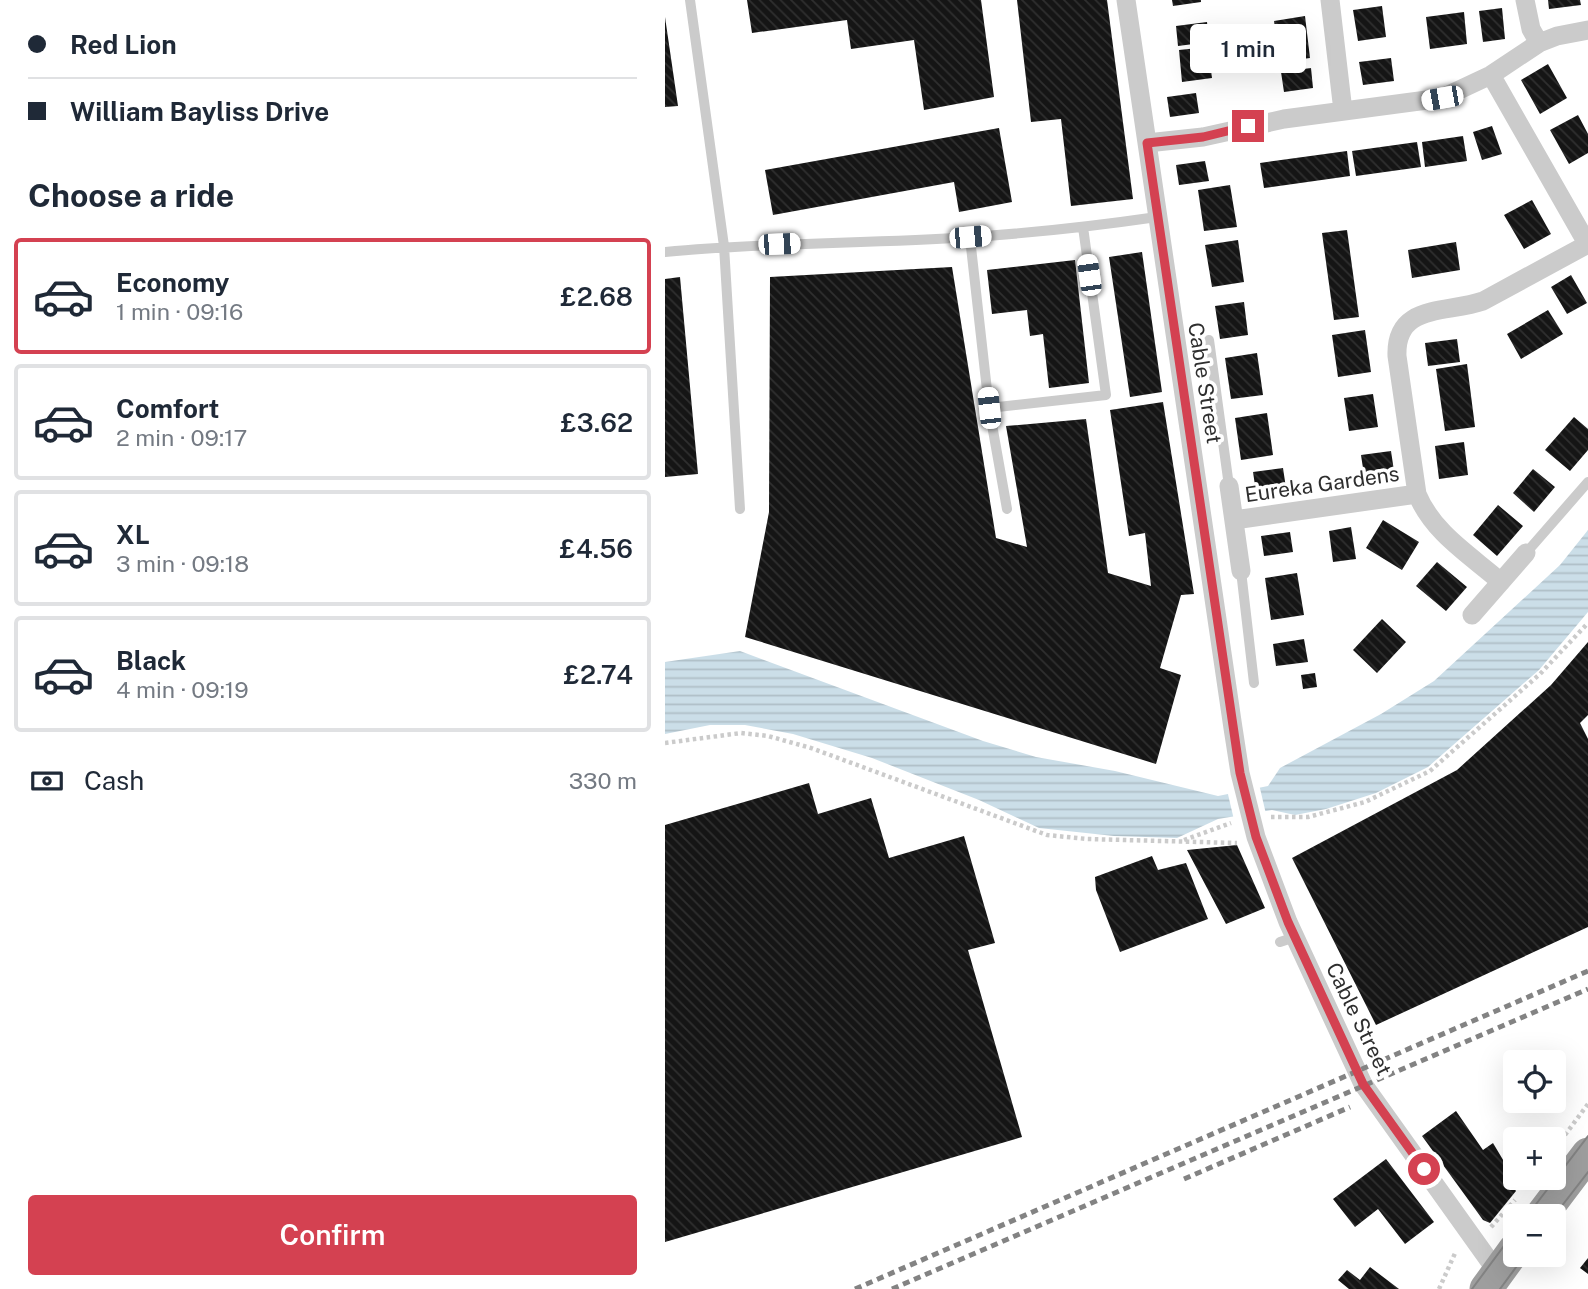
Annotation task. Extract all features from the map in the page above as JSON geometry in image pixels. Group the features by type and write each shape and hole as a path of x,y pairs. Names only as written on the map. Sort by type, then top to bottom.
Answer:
{"highway":[{"path":"1547,1204 1574,1147"}],"street":[{"name":"Cable Street","path":"1126,0 1248,840 1287,940 1363,1084 1500,1270"},
{"path":"1330,0 1343,111"},
{"path":"1525,0 1531,29 1539,43"},
{"path":"1147,143 1203,137 1284,119 1442,98 1491,75 1539,43 1557,36 1588,30"},
{"path":"1491,75 1588,245"},
{"name":"Eureka Gardens","path":"1501,582 1438,530 1422,506 1417,494 1397,340 1402,327 1411,318 1465,308 1483,301 1588,245"},
{"name":"Eureka Gardens","path":"1229,486 1241,571"},
{"name":"Eureka Gardens","path":"1234,520 1417,494"},
{"path":"1472,615 1526,553"}],"lane":[{"path":"690,0 724,246 740,509"},
{"path":"665,252 724,246 970,237 1157,217"},
{"path":"989,408 1106,395 1083,227"},
{"path":"970,237 989,408 1007,509"},
{"path":"1209,340 1229,486"},
{"path":"1526,553 1588,482"},
{"path":"1241,571 1254,683"}],"path":[{"path":"1267,817 1308,817 1365,802 1430,771 1541,674 1588,623"},
{"path":"665,743 741,733 768,736 811,748 1047,835 1179,842 1248,840"},
{"path":"1179,842 1227,824 1240,822"},
{"path":"1574,1147 1588,1104"}],"water":[{"path":"1588,530 1588,612 1539,670 1428,767 1376,793 1326,809 1295,815 1272,810 1218,819 1177,838 1114,836 1039,828 979,800 872,758 793,734 745,725 710,725 665,734 665,662 740,651 983,741 1036,757 1115,771 1218,796 1268,786 1280,768 1381,714 1434,681 1560,565"}],"pier":[{"path":"1259,784 1266,814 1234,820 1227,790"}],"building":[{"path":"747,0 981,0 994,97 924,110 914,40 851,49 847,20 752,33"},
{"path":"1017,0 1107,0 1133,199 1071,206 1061,119 1031,122"},
{"path":"1172,0 1201,0 1201,2 1173,6"},
{"path":"1548,0 1580,0 1581,5 1549,9"},
{"path":"1382,6 1386,37 1358,41 1353,10"},
{"path":"1502,8 1505,39 1483,42 1479,11"},
{"path":"1464,12 1467,44 1430,49 1426,17"},
{"path":"1305,16 1310,58 1280,62 1274,21"},
{"path":"665,17 678,106 665,107"},
{"path":"1207,22 1209,42 1178,46 1176,26"},
{"path":"1208,47 1212,78 1182,82 1179,50"},
{"path":"1391,58 1394,81 1363,85 1359,62"},
{"path":"1548,64 1567,98 1540,114 1521,80"},
{"path":"1311,68 1313,88 1284,92 1281,72"},
{"path":"1196,93 1199,113 1170,117 1167,97"},
{"path":"1578,115 1588,134 1588,153 1569,164 1550,130"},
{"path":"1492,126 1502,154 1482,160 1473,132"},
{"path":"999,128 1012,202 959,212 954,182 773,215 765,170"},
{"path":"1463,136 1467,161 1425,167 1422,142"},
{"path":"1417,142 1421,167 1356,176 1352,151"},
{"path":"1347,151 1350,176 1264,188 1260,163"},
{"path":"1205,161 1209,181 1179,185 1176,165"},
{"path":"1230,185 1237,227 1204,231 1198,190"},
{"path":"1532,200 1551,234 1524,249 1504,215"},
{"path":"1347,230 1359,317 1334,320 1322,233"},
{"path":"1238,240 1244,282 1212,287 1205,245"},
{"path":"1456,242 1460,270 1412,278 1408,250"},
{"path":"1142,252 1162,392 1130,397 1109,257"},
{"path":"1075,260 1089,383 1049,388 1043,334 1030,336 1027,310 992,314 987,270"},
{"path":"952,267 996,538 1027,547 1006,426 1086,419 1108,573 1151,586 1145,533 1129,536 1110,410 1163,402 1194,594 1181,595 1160,668 1181,675 1156,764 745,637 769,512 770,277"},
{"path":"1571,275 1587,303 1567,314 1551,287"},
{"path":"680,277 698,474 665,477 665,279"},
{"path":"1244,302 1248,335 1220,339 1215,306"},
{"path":"1548,310 1563,334 1521,359 1507,334"},
{"path":"1365,330 1371,372 1338,377 1332,335"},
{"path":"1457,339 1460,362 1428,366 1425,343"},
{"path":"1257,353 1263,395 1231,399 1225,358"},
{"path":"1467,364 1475,427 1445,431 1436,369"},
{"path":"1373,394 1378,427 1349,431 1344,398"},
{"path":"1267,413 1273,455 1241,460 1235,418"},
{"path":"1574,417 1588,429 1588,450 1570,471 1545,450"},
{"path":"1464,442 1468,475 1439,479 1435,446"},
{"path":"1391,451 1394,471 1364,475 1361,455"},
{"path":"1283,468 1286,488 1256,492 1253,472"},
{"path":"1533,469 1555,487 1534,512 1513,493"},
{"path":"1498,505 1523,526 1497,556 1473,535"},
{"path":"1383,520 1419,542 1402,570 1366,548"},
{"path":"1351,527 1356,559 1333,562 1329,531"},
{"path":"1290,532 1293,552 1264,556 1261,536"},
{"path":"1437,562 1467,587 1446,611 1416,586"},
{"path":"1297,573 1304,615 1271,620 1265,578"},
{"path":"1382,619 1406,642 1377,673 1353,650"},
{"path":"1304,639 1308,662 1276,666 1273,644"},
{"path":"1588,642 1588,715 1580,723 1588,739 1588,927 1376,1025 1292,858 1457,770 1551,685"},
{"path":"1315,673 1317,687 1303,689 1301,675"},
{"path":"809,783 818,814 871,798 889,858 964,836 995,943 968,950 1022,1137 665,1242 665,825"},
{"path":"1237,845 1265,908 1226,924 1187,850"},
{"path":"1152,856 1158,870 1186,863 1208,919 1120,952 1096,890 1095,877"},
{"path":"1456,1111 1483,1150 1493,1143 1503,1160 1503,1190 1516,1191 1490,1223 1483,1220 1422,1136"},
{"path":"1386,1159 1434,1222 1405,1244 1378,1209 1355,1227 1333,1199"},
{"path":"1588,1258 1588,1274 1580,1268"},
{"path":"1370,1267 1399,1289 1349,1289 1338,1280 1347,1270 1360,1280"}],"tram line":[{"path":"1536,1204 1588,1136"},
{"path":"1563,1204 1588,1172"},
{"path":"1472,1289 1503,1247"},
{"path":"1500,1289 1516,1267"}],"railway":[{"path":"855,1289 1588,971"},
{"path":"892,1289 1588,989"},
{"path":"1184,1179 1350,1107"}],"route":[{"path":"1248,126 1217,135 1147,143 1240,773 1256,837 1288,922 1363,1084 1424,1169"}]}
